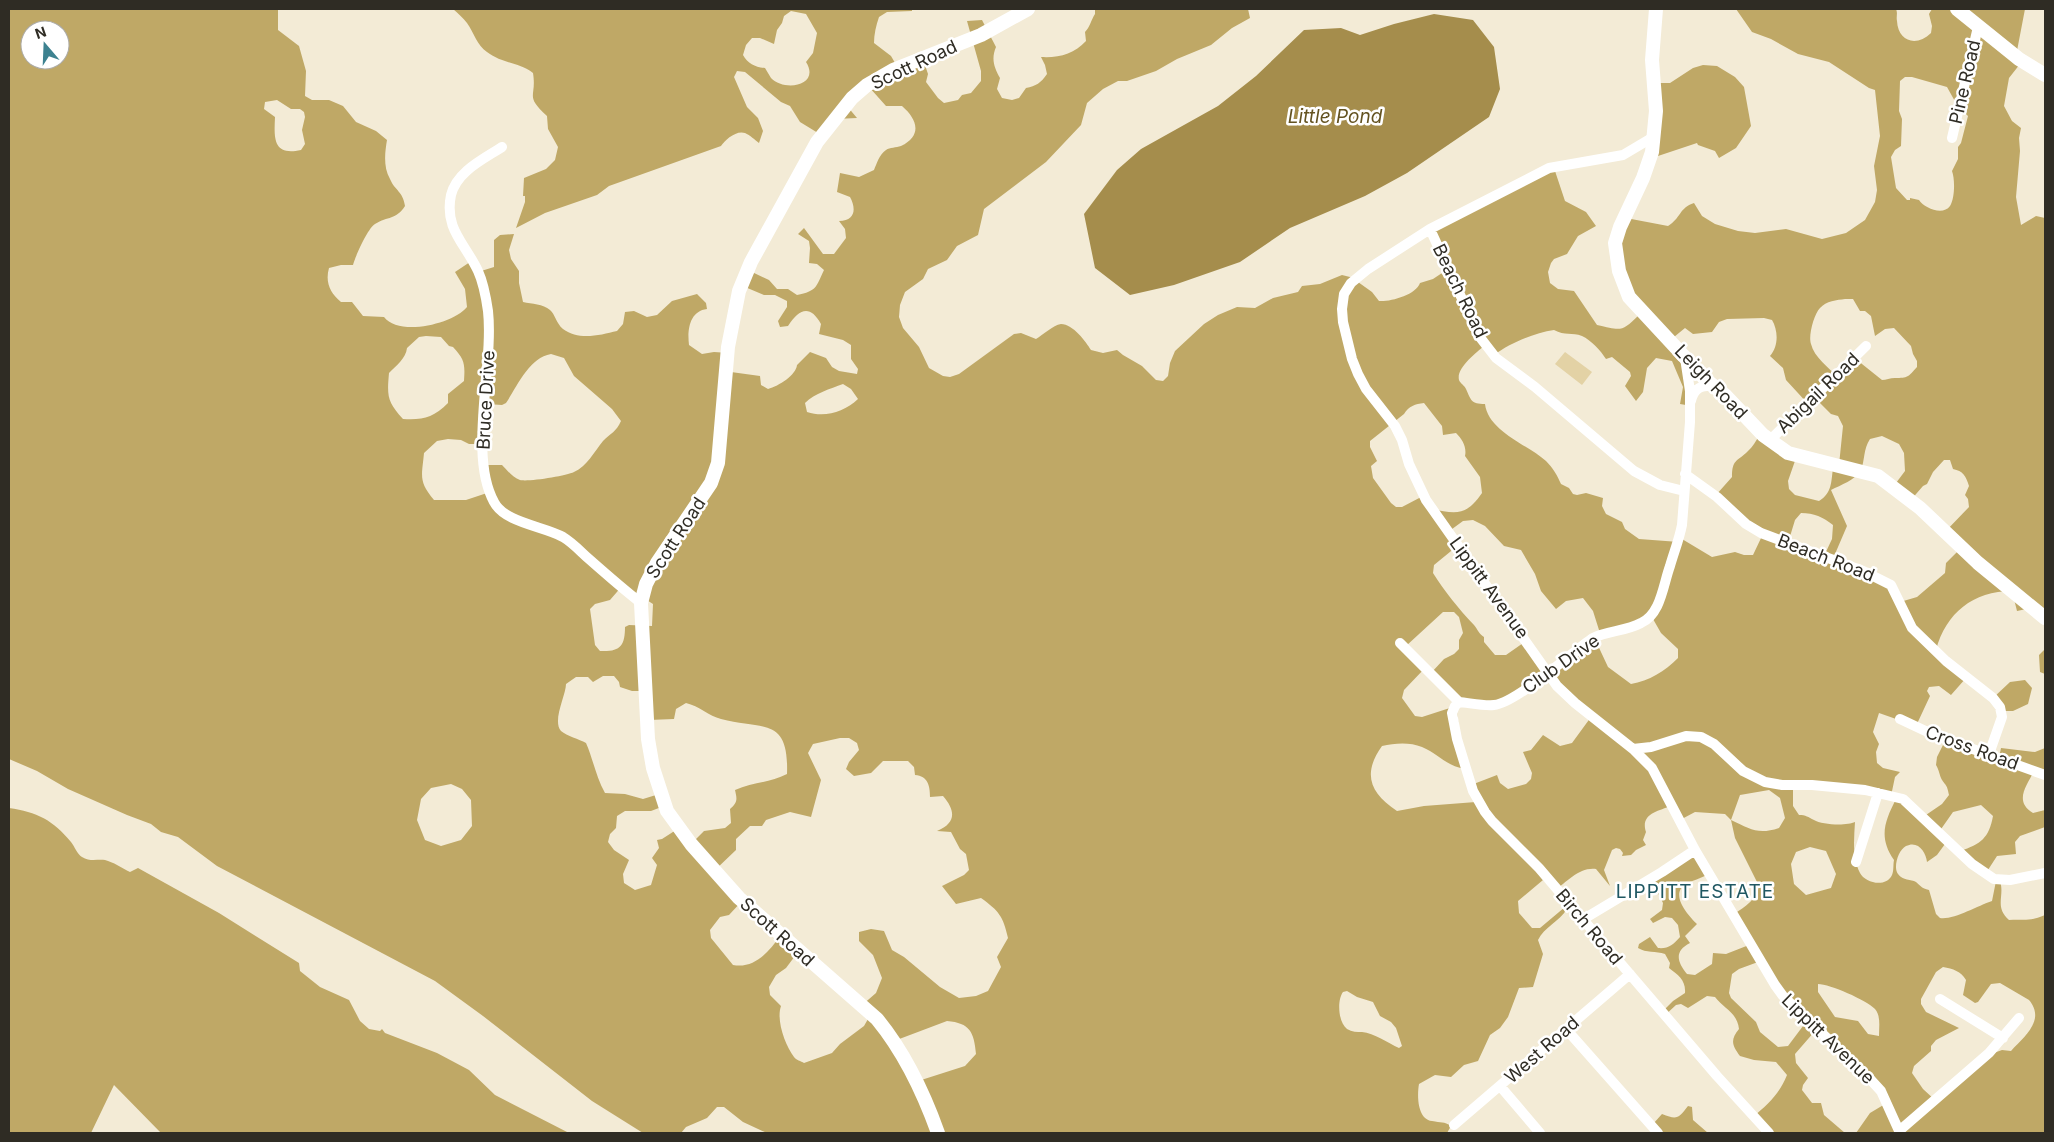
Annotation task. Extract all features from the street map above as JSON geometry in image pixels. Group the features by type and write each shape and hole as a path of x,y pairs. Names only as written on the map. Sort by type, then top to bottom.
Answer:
{"street":[{"name":"Scott Road","path":"938,1133 913,1073 891,1037 876,1019 738,898 691,844 667,811 653,768 648,738 641,603 646,584 657,563 711,483 718,464 728,347 739,291 751,262 817,142 852,98 867,85 893,70 981,35 1028,9"},
{"name":"Leigh Road","path":"1656,9 1652,60 1656,111 1655,136 1648,166 1616,237 1616,260 1625,290 1634,305 1726,396 1756,429 1770,440 1788,453 1878,476 1920,508 1978,563 2045,618"},
{"path":"1957,9 2019,59 2045,75"},
{"name":"Pine Road","path":"1952,138 1978,27"},
{"name":"Lippitt Avenue","path":"1655,136 1623,155 1549,168 1430,229 1368,269 1351,282 1344,294 1342,309 1346,339 1358,374 1366,389 1395,426 1402,440 1415,480 1426,500 1564,694 1633,749 1652,768 1659,778 1695,850 1782,996 1881,1091 1899,1132"},
{"name":"Bruce Drive","path":"502,147 458,179 450,203 450,218 454,234 478,271 487,305 489,345 482,447 484,472 490,492 501,512 516,520 546,529 565,538 641,603"},
{"name":"Beach Road","path":"1430,229 1479,336 1496,358 1530,383 1634,471 1660,485 1684,491"},
{"name":"Abigail Road","path":"1770,440 1866,346"},
{"name":"Club Drive","path":"1459,702 1494,705 1504,703 1549,673 1593,638 1601,634 1640,624 1652,614 1660,599 1679,541 1690,407 1690,391 1685,356"},
{"name":"Club Drive","path":"1690,407 1692,397 1700,387 1714,386"},
{"name":"Beach Road","path":"1685,474 1717,497 1746,524 1761,533 1863,571 1891,585 1912,628 1946,661 1993,698 2000,707 2002,717 1989,754"},
{"path":"1400,643 1459,702"},
{"name":"Birch Road","path":"1459,702 1453,709 1452,717 1463,762 1473,792 1492,821 1539,868 1717,1076 1770,1133"},
{"name":"Cross Road","path":"1900,718 1934,735 2045,775"},
{"path":"1633,749 1651,747 1686,736 1702,736 1714,744 1743,771 1765,782 1878,793 1903,799 1972,864 1994,879 2010,880 2045,873"},
{"path":"1856,862 1878,793"},
{"path":"1582,920 1695,850"},
{"name":"West Road","path":"1454,1125 1630,974"},
{"path":"1940,999 2003,1038"},
{"path":"1899,1132 1989,1053 2019,1018"},
{"path":"1566,1029 1658,1133"},
{"path":"1500,1086 1540,1133"}],"shaded area":[{"path":"9,9 278,9 278,30 299,46 306,71 305,96 312,100 329,100 343,106 356,122 376,131 387,140 385,154 386,170 404,201 405,206 398,214 372,227 362,243 353,265 329,268 329,287 341,302 352,302 363,316 384,317 391,323 401,326 426,326 450,319 467,307 465,289 455,272 470,262 478,272 494,267 494,240 500,235 514,234 509,250 511,259 519,271 519,283 523,302 547,308 552,312 563,329 569,333 583,336 617,331 623,324 625,312 634,311 647,317 657,315 672,301 697,294 706,303 707,309 701,310 693,317 689,327 689,345 702,354 714,352 729,353 731,372 760,376 761,385 768,389 782,383 794,373 797,365 810,352 826,358 832,367 839,371 857,374 858,369 851,359 851,345 843,340 819,334 821,324 813,313 804,311 796,316 788,326 780,327 778,321 787,307 787,301 775,295 764,295 745,287 752,272 769,280 777,289 788,289 797,295 809,292 815,287 824,270 817,264 809,263 809,241 798,234 804,228 823,254 834,254 846,238 845,229 839,221 849,219 854,209 850,197 837,192 840,173 859,177 874,170 880,157 886,150 908,142 913,137 915,127 914,121 907,111 902,106 886,106 869,87 847,106 857,118 835,119 818,133 800,122 790,106 781,102 745,72 737,71 734,77 747,107 758,118 763,131 759,143 742,132 735,134 728,138 721,146 609,186 597,195 545,213 516,228 525,202 525,196 523,196 524,178 546,169 555,160 558,147 548,129 547,116 534,100 533,73 528,69 499,59 487,52 478,42 467,23 453,9 912,9 912,11 887,12 879,17 874,43 891,56 898,68 923,59 928,74 926,82 944,103 958,100 962,95 971,93 981,81 981,71 967,21 982,20 996,47 994,63 1000,78 997,89 1002,98 1012,100 1019,98 1026,88 1043,80 1047,74 1041,57 1054,57 1066,54 1086,41 1085,32 1095,14 1095,9 1248,9 1250,18 1232,28 1211,45 1177,59 1156,71 1127,81 1118,81 1103,89 1087,103 1081,125 1046,162 984,209 978,235 957,246 947,260 928,269 923,279 905,292 900,305 899,317 903,328 919,347 929,368 943,376 950,377 959,374 1014,334 1021,333 1036,339 1051,328 1061,324 1074,330 1091,350 1103,353 1117,350 1142,366 1156,380 1163,381 1168,376 1170,363 1175,351 1204,324 1218,315 1237,307 1255,308 1273,298 1298,292 1302,286 1320,284 1342,275 1358,279 1358,282 1372,292 1379,301 1396,299 1408,294 1418,287 1420,283 1433,279 1445,271 1432,232 1545,169 1555,171 1565,201 1586,212 1596,226 1578,236 1567,254 1554,259 1548,272 1550,283 1558,289 1574,291 1597,325 1611,328 1620,329 1628,325 1639,315 1617,258 1626,218 1668,226 1685,208 1694,203 1702,216 1715,224 1738,231 1755,233 1786,229 1822,239 1846,233 1865,220 1875,202 1877,190 1874,166 1880,136 1875,90 1829,62 1798,54 1771,39 1752,32 1736,9 1896,9 1898,28 1901,34 1905,38 1914,41 1920,40 1931,33 1932,26 1929,14 1932,9 2025,9 2016,56 2020,64 2009,78 2004,106 2012,121 2021,128 2016,197 2021,225 2036,216 2045,218 2045,620 2031,608 2017,611 2012,591 1985,595 1963,607 1947,625 1936,650 1966,678 1951,695 1939,686 1929,687 1927,691 1930,696 1916,726 1879,713 1873,732 1879,744 1876,752 1877,763 1883,768 1900,772 1895,777 1891,796 1793,786 1793,806 1799,815 1818,822 1841,824 1855,822 1854,841 1857,867 1866,879 1881,883 1889,879 1893,872 1894,860 1886,844 1885,829 1896,799 1923,817 1942,804 1949,795 1947,786 1941,778 1936,765 1937,757 1946,739 1999,758 2001,748 2035,752 2045,748 2045,775 2034,771 2025,788 2023,799 2024,804 2033,813 2045,810 2045,827 2020,836 2015,842 2016,854 1997,856 1986,873 1960,851 1979,843 1989,830 1993,816 1981,805 1953,812 1939,832 1945,844 1937,855 1927,862 1921,848 1914,845 1906,846 1897,859 1896,868 1902,878 1914,881 1929,890 1936,914 1940,918 1959,915 1992,901 1996,881 2000,881 2001,886 2002,911 2009,920 2031,919 2045,915 2045,1133 1856,1133 1870,1113 1885,1104 1881,1093 1815,1031 1795,1054 1796,1063 1808,1078 1802,1090 1812,1103 1821,1103 1824,1115 1845,1133 1767,1133 1752,1118 1777,1094 1787,1075 1776,1062 1754,1060 1740,1056 1733,1042 1734,1036 1739,1029 1738,1023 1733,1015 1715,997 1707,996 1688,1008 1681,1004 1676,1005 1663,1017 1659,1015 1673,1001 1685,993 1685,988 1681,978 1669,968 1670,963 1665,954 1644,951 1638,948 1639,944 1650,937 1658,948 1665,948 1680,937 1678,925 1672,918 1665,917 1653,923 1650,919 1662,910 1663,903 1652,881 1696,854 1708,874 1686,884 1679,893 1682,904 1697,924 1685,936 1690,943 1679,953 1681,965 1687,974 1695,975 1712,964 1713,953 1726,954 1749,945 1734,914 1753,899 1759,886 1735,838 1731,820 1725,814 1695,812 1680,820 1671,806 1651,814 1645,826 1646,832 1643,840 1646,845 1631,855 1622,856 1623,853 1620,849 1612,850 1604,870 1610,886 1596,869 1590,869 1574,876 1554,891 1543,880 1518,901 1519,913 1532,928 1540,928 1565,907 1567,909 1538,940 1543,954 1533,987 1519,988 1508,1017 1500,1028 1490,1035 1478,1061 1464,1065 1451,1077 1435,1075 1419,1084 1418,1100 1423,1116 1432,1121 1451,1126 1447,1133 767,1133 743,1122 724,1107 717,1107 707,1118 686,1127 681,1133 643,1133 592,1101 435,981 217,866 178,837 161,832 151,824 68,789 37,771 9,759","holes":["791,11 806,14 817,33 813,53 806,62 809,77 799,84 784,85 777,82 771,78 765,68 752,65 743,55 746,45 752,38 760,38 774,44 777,30 784,16","1905,77 1912,77 1947,87 1957,105 1968,116 1961,143 1958,147 1958,159 1952,171 1954,194 1947,209 1938,211 1925,206 1919,200 1910,198 1910,200 1907,200 1896,188 1891,157 1895,150 1901,146 1902,119 1899,111 1900,81","277,100 291,109 300,109 304,112 305,117 302,130 305,144 301,150 292,151 280,148 275,139 275,117 264,109 265,102","1853,299 1860,311 1865,311 1871,316 1875,336 1885,329 1894,328 1911,346 1917,361 1917,367 1910,375 1882,380 1857,360 1838,377 1818,358 1810,340 1812,325 1816,315 1825,304","1764,318 1772,320 1777,338 1775,348 1770,356 1783,368 1786,380 1809,405 1817,400 1831,414 1838,416 1843,426 1839,465 1833,468 1829,491 1819,501 1795,495 1789,489 1788,481 1796,458 1760,435 1750,449 1734,464 1732,477 1716,495 1762,536 1753,555 1735,552 1712,557 1682,539 1679,542 1639,539 1625,529 1622,522 1606,514 1602,506 1603,498 1586,493 1573,494 1569,488 1561,484 1551,466 1501,430 1488,414 1485,404 1472,401 1459,380 1461,370 1472,356 1484,346 1494,355 1522,339 1554,330 1585,338 1606,359 1612,357 1630,372 1631,376 1625,386 1636,401 1643,392 1647,368 1656,358 1672,361 1683,387 1680,404 1686,405 1690,380 1674,337 1685,328 1693,334 1712,332 1719,322 1727,319","419,337 441,337 449,346 457,351 463,362 464,381 448,394 448,403 427,417 403,419 389,398 389,373 400,362 407,348","551,354 564,358 574,376 612,409 621,421 619,425 603,441 587,462 570,474 520,480 510,474 502,465 488,465 490,492 466,500 434,500 423,483 424,453 437,441 448,439 461,440 469,444 484,444 487,404 502,405 506,403 536,361","843,384 851,389 858,399 853,404 834,413 814,414 807,412 805,403 813,397","1424,403 1442,426 1443,435 1456,433 1458,435 1465,446 1465,456 1480,477 1482,493 1471,506 1460,512 1431,509 1423,496 1402,507 1396,507 1373,478 1371,466 1377,461 1370,447 1370,441 1410,407","1882,436 1899,444 1904,453 1905,471 1893,487 1910,501 1927,484 1933,472 1944,460 1950,460 1953,469 1964,474 1969,486 1965,495 1968,499 1969,507 1943,534 1959,550 1946,563 1945,573 1917,597 1900,602 1889,585 1832,561 1847,526 1831,490 1848,482 1858,474 1861,470 1870,439","1801,513 1818,516 1833,525 1832,539 1824,556 1788,543 1795,520","1473,520 1485,526 1504,546 1521,550 1535,574 1541,591 1556,609 1566,601 1583,598 1593,611 1599,630 1602,633 1653,619 1661,633 1678,649 1678,658 1656,675 1631,684 1608,667 1594,637 1548,672 1526,641 1506,655 1495,655 1484,642 1484,637 1452,600 1433,573 1434,565 1456,547 1448,532 1463,521","623,585 653,604 652,626 629,625 625,627 624,639 617,649 600,651 595,645 590,609 595,604 610,600","1443,612 1454,612 1459,617 1463,633 1459,640 1459,649 1444,659 1431,673 1469,704 1514,701 1549,674 1591,717 1572,743 1560,746 1543,735 1531,750 1523,752 1532,773 1531,779 1526,784 1508,789 1500,783 1497,775 1471,785 1476,802 1424,806 1397,811 1380,797 1372,782 1372,765 1382,746 1392,744 1417,745 1448,763 1465,769 1456,706 1422,717 1415,716 1402,698 1404,690 1425,668 1406,646","603,676 614,676 619,682 620,687 632,691 649,691 649,720 674,719 676,709 686,703 721,719 771,729 778,734 783,742 787,774 735,790 736,800 730,809 731,823 725,828 704,831 690,845 676,830 657,840 659,848 652,858 657,865 651,885 635,890 624,883 623,874 629,860 614,850 608,842 610,834 616,828 617,816 625,811 651,811 664,806 656,795 643,799 625,794 605,793 586,743 561,731 558,721 566,684 576,677 588,677 593,682","840,738 849,738 857,743 859,750 846,769 854,776 871,773 883,761 908,761 914,767 915,775 923,777 927,782 930,797 943,796 950,807 952,812 951,820 937,831 951,832 960,849 966,854 969,870 964,875 942,886 956,904 981,898 999,915 1008,938 997,957 1001,967 988,991 976,996 959,998 940,987 904,957 892,950 884,931 871,929 859,932 859,941 873,955 882,978 876,993 861,1006 868,1019 864,1026 840,1044 832,1053 804,1063 795,1058 787,1046 782,1032 781,1006 770,995 769,987 776,975 786,968 798,952 780,936 771,948 754,962 741,966 733,965 711,938 710,930 720,917 729,915 742,901 714,871 736,850 736,839 750,826 762,826 766,820 790,812 811,817 821,780 808,753 813,744","451,784 462,789 471,800 472,826 461,840 441,846 425,840 417,820 421,799 431,788","1769,790 1780,798 1785,818 1779,828 1760,831 1731,820 1740,795","1810,847 1826,851 1836,874 1831,888 1806,895 1794,884 1791,864 1796,852","1758,962 1806,1022 1788,1046 1778,1047 1760,1032 1756,1022 1731,998 1729,993 1732,974 1739,969","1943,967 1962,974 1966,980 1963,995 1975,1003 1978,1002 1991,984 2000,983 2029,1000 2034,1007 2035,1014 2031,1028 2011,1051 2002,1050 1991,1054 1935,1100 1923,1089 1912,1073 1914,1066 1931,1051 1931,1046 1936,1040 1959,1028 1926,1012 1921,1004 1921,999 1936,972","1818,984 1848,993 1875,1009 1879,1018 1879,1036 1868,1034 1858,1021 1835,1017 1818,992","1347,991 1357,997 1373,1002 1380,1016 1391,1022 1396,1028 1402,1046 1399,1048 1371,1034 1347,1029 1340,1016 1340,1000 1343,992","947,1021 966,1027 972,1034 976,1054 965,1066 915,1082 894,1041"]},
{"path":"1703,65 1717,66 1735,77 1744,87 1751,126 1736,148 1719,158 1715,151 1697,143 1652,158 1654,83 1670,83 1693,68"},
{"path":"1565,352 1592,372 1582,385 1555,364"},
{"path":"2045,649 2045,674 2040,672 2039,655"},
{"path":"2025,680 2032,688 2028,704 2013,711 2001,711 1993,698 2010,682"},
{"path":"9,808 44,818 64,834 85,859 105,860 130,872 138,868 219,913 299,963 300,971 320,987 349,1000 360,1021 369,1029 380,1031 382,1029 385,1033 437,1053 469,1070 495,1095 569,1133 161,1133 114,1085 91,1133 9,1133"},
{"path":"1688,1106 1692,1107 1693,1120 1708,1133 1659,1133 1653,1124 1662,1114 1674,1118 1682,1114"}],"water":[{"name":"Little Pond","path":"1434,14 1473,20 1494,47 1500,89 1489,117 1407,173 1365,196 1290,228 1240,262 1174,285 1130,295 1095,268 1084,214 1117,170 1141,149 1218,106 1256,76 1304,30 1341,28 1360,35"}],"district":[{"name":"LIPPITT ESTATE","path":"1695,891"}]}
